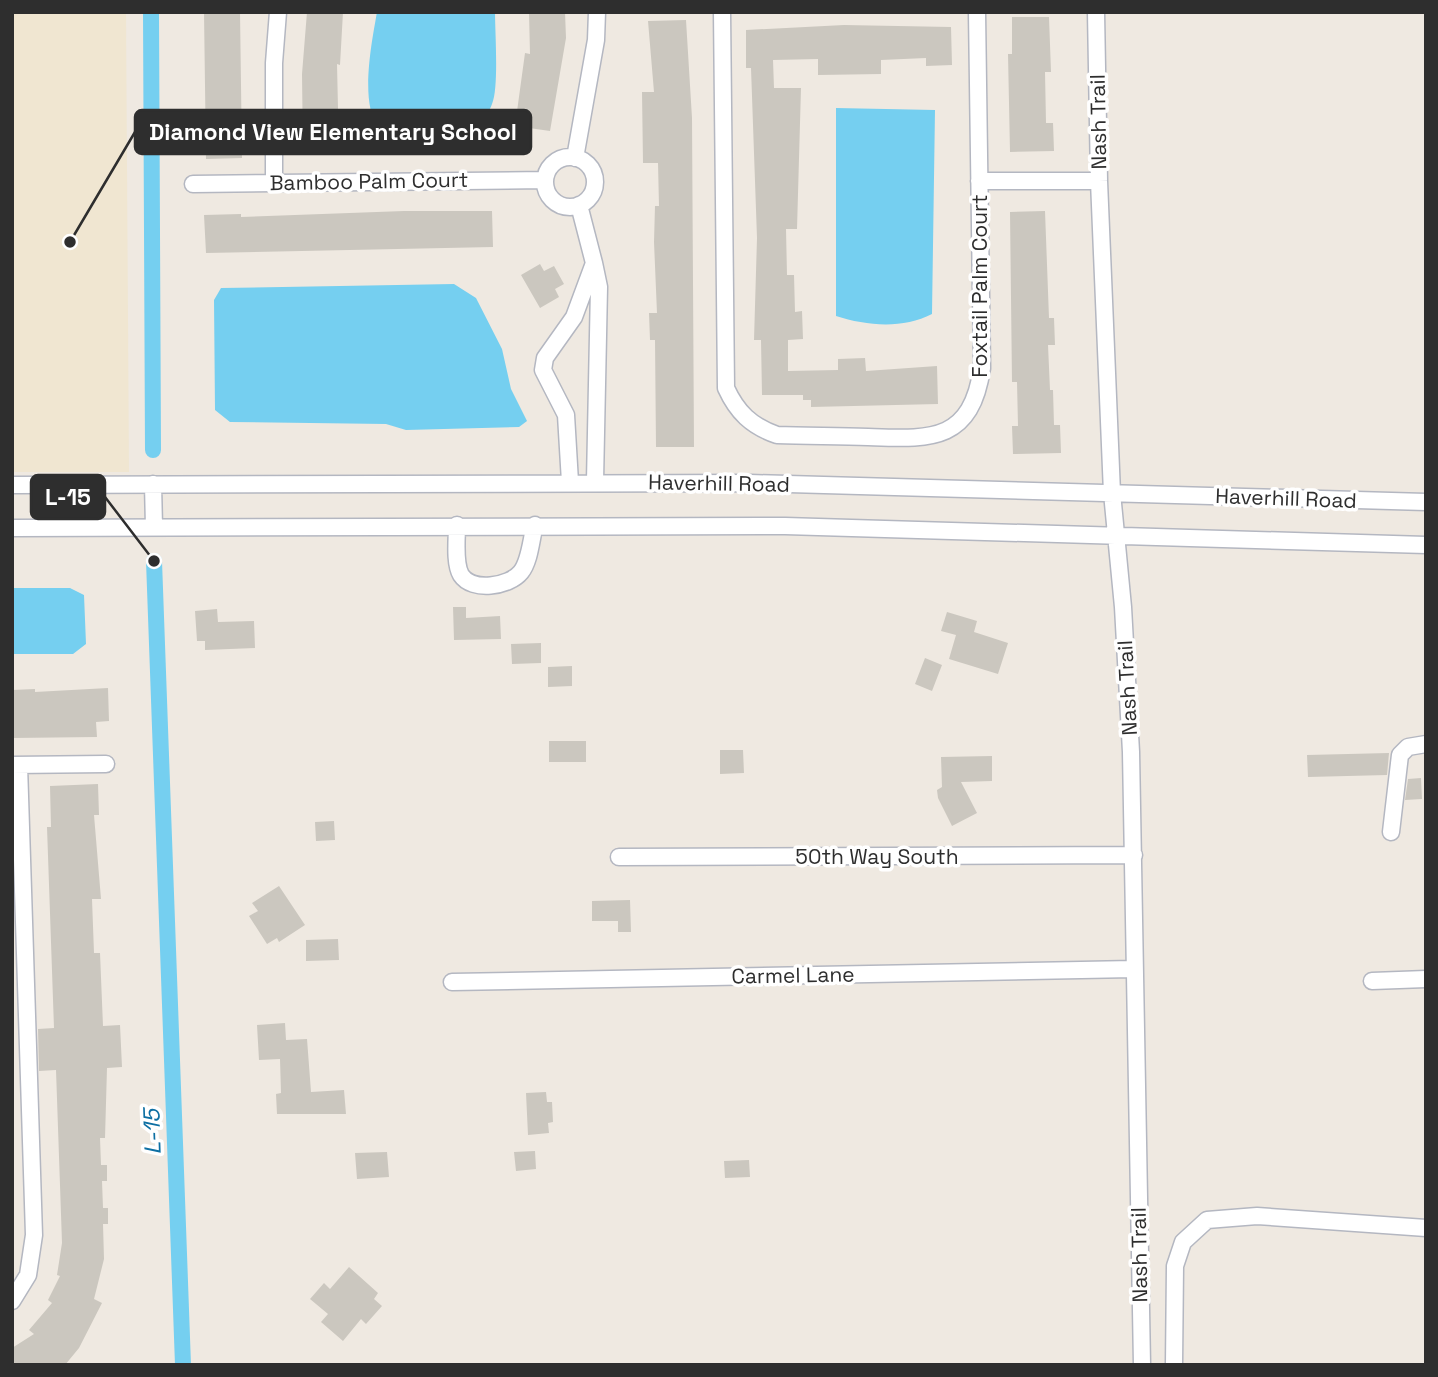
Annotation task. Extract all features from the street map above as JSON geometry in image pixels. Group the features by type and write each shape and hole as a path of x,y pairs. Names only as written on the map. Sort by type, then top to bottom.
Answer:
{"street":[{"path":"274,182 274,63 278,12"},
{"path":"575,158 596,40 597,12"},
{"name":"Foxtail Palm Court","path":"722,12 726,388 744,418 777,435 927,438 956,425 969,412 978,395 982,368 977,12"},
{"name":"Nash Trail","path":"1096,12 1099,181 1112,493 1123,607 1134,855 1133,969 1142,1365"},
{"path":"575,158 590,167 594,185 586,201 570,207 555,202 549,196 545,180 555,162 575,158"},
{"name":"Bamboo Palm Court","path":"192,184 545,180"},
{"path":"979,181 1099,181"},
{"path":"579,205 598,287 595,481"},
{"path":"570,482 566,415 543,370 545,358 574,317 594,263"},
{"name":"Haverhill Road","path":"12,485 595,481 1426,502"},
{"path":"153,484 154,527"},
{"path":"457,525 459,571 463,578 473,584 490,585 511,582 522,571 535,525"},
{"name":"Haverhill Road","path":"12,528 785,526 1426,545"},
{"path":"1391,832 1400,755 1408,747 1426,744"},
{"path":"12,1301 28,1275 34,1235 16,765 106,764"},
{"name":"50th Way South","path":"619,858 1134,855"},
{"name":"Carmel Lane","path":"452,982 1133,969"},
{"path":"1372,981 1426,979"},
{"path":"1174,1365 1175,1266 1183,1242 1207,1220 1257,1216 1426,1228"}],"shaded area":[{"path":"12,12 126,12 129,472 12,472"}],"water":[{"path":"377,12 495,12 494,96 488,113 478,126 458,134 428,137 398,135 379,128 373,117 368,88"},
{"path":"836,108 935,110 932,314 921,319 885,324 836,316"},
{"path":"454,284 476,298 502,349 511,389 527,421 519,427 406,430 386,424 230,422 215,410 214,300 221,288"},
{"path":"12,588 70,588 84,595 86,644 73,654 12,654"}],"building":[{"path":"204,12 240,12 242,158 206,159"},
{"path":"307,12 343,12 340,65 337,64 339,153 303,154 302,74"},
{"path":"529,12 565,12 566,38 550,131 515,126 525,53 530,54"},
{"path":"1012,17 1049,17 1051,72 1045,72 1046,123 1053,123 1054,151 1010,152 1008,54 1012,54"},
{"path":"686,20 692,118 694,447 656,447 655,340 650,340 649,313 657,313 654,242 655,206 659,206 658,163 643,163 642,92 654,92 648,21"},
{"path":"844,25 951,27 952,65 926,66 926,58 881,60 881,74 818,75 818,59 773,60 774,88 801,88 797,229 786,229 787,275 794,275 795,312 802,311 803,339 788,340 788,371 838,370 838,359 865,358 866,371 937,366 938,404 811,407 811,400 803,400 803,395 762,395 761,340 754,340 757,238 751,68 746,68 746,30"},
{"path":"404,211 492,211 493,247 206,253 204,215 241,214 241,217"},
{"path":"1045,211 1049,318 1054,318 1055,345 1048,345 1050,390 1053,390 1054,425 1060,425 1061,453 1013,454 1012,426 1018,426 1017,382 1012,382 1010,212"},
{"path":"540,264 544,271 554,266 564,284 555,289 559,297 540,308 521,275"},
{"path":"453,607 466,607 466,618 500,616 501,639 454,640"},
{"path":"217,609 218,622 254,621 255,648 205,650 205,641 197,641 195,611"},
{"path":"947,612 977,621 974,632 1008,643 998,674 949,659 956,635 941,631"},
{"path":"541,643 541,663 512,664 511,644"},
{"path":"925,658 942,665 932,691 915,684"},
{"path":"572,666 572,686 548,687 548,667"},
{"path":"108,688 109,721 96,722 97,737 12,738 12,690 35,689 35,692"},
{"path":"549,741 586,741 586,762 549,762"},
{"path":"720,750 743,750 744,773 720,774"},
{"path":"1389,753 1387,775 1308,777 1307,755"},
{"path":"992,756 992,781 961,782 977,813 952,826 938,798 937,790 942,787 941,757"},
{"path":"1421,778 1422,799 1405,800 1408,779"},
{"path":"98,784 99,815 94,815 101,899 92,899 94,953 100,953 103,1026 120,1025 122,1067 107,1068 105,1138 100,1138 101,1165 107,1165 107,1181 102,1181 103,1208 108,1208 108,1224 103,1224 104,1259 94,1299 102,1303 79,1348 65,1365 12,1365 12,1348 34,1334 29,1330 52,1303 48,1300 60,1276 57,1275 62,1243 56,1070 39,1071 38,1029 54,1028 47,827 51,827 50,786"},
{"path":"334,821 335,840 316,841 315,822"},
{"path":"279,886 305,925 279,942 277,938 267,944 249,916 258,911 252,903"},
{"path":"630,900 631,932 618,932 618,921 592,921 592,901"},
{"path":"338,939 339,960 306,961 306,940"},
{"path":"285,1023 286,1040 307,1039 311,1092 344,1090 346,1114 277,1114 276,1094 281,1093 280,1059 259,1060 257,1025"},
{"path":"546,1092 547,1102 552,1102 553,1122 548,1123 549,1133 528,1135 526,1093"},
{"path":"535,1151 536,1169 516,1171 514,1152"},
{"path":"387,1152 389,1177 357,1179 355,1153"},
{"path":"749,1160 750,1177 725,1178 724,1161"},
{"path":"349,1267 378,1293 374,1299 382,1306 366,1324 361,1319 343,1341 321,1322 328,1314 310,1299 324,1283 330,1289"}],"waterway":[{"name":"L-15","path":"151,12 153,450"},
{"name":"L-15","path":"154,561 183,1365"}],"place":[{"name":"Diamond View Elementary School","path":"70,242"},
{"name":"L-15","path":"154,561"}]}
